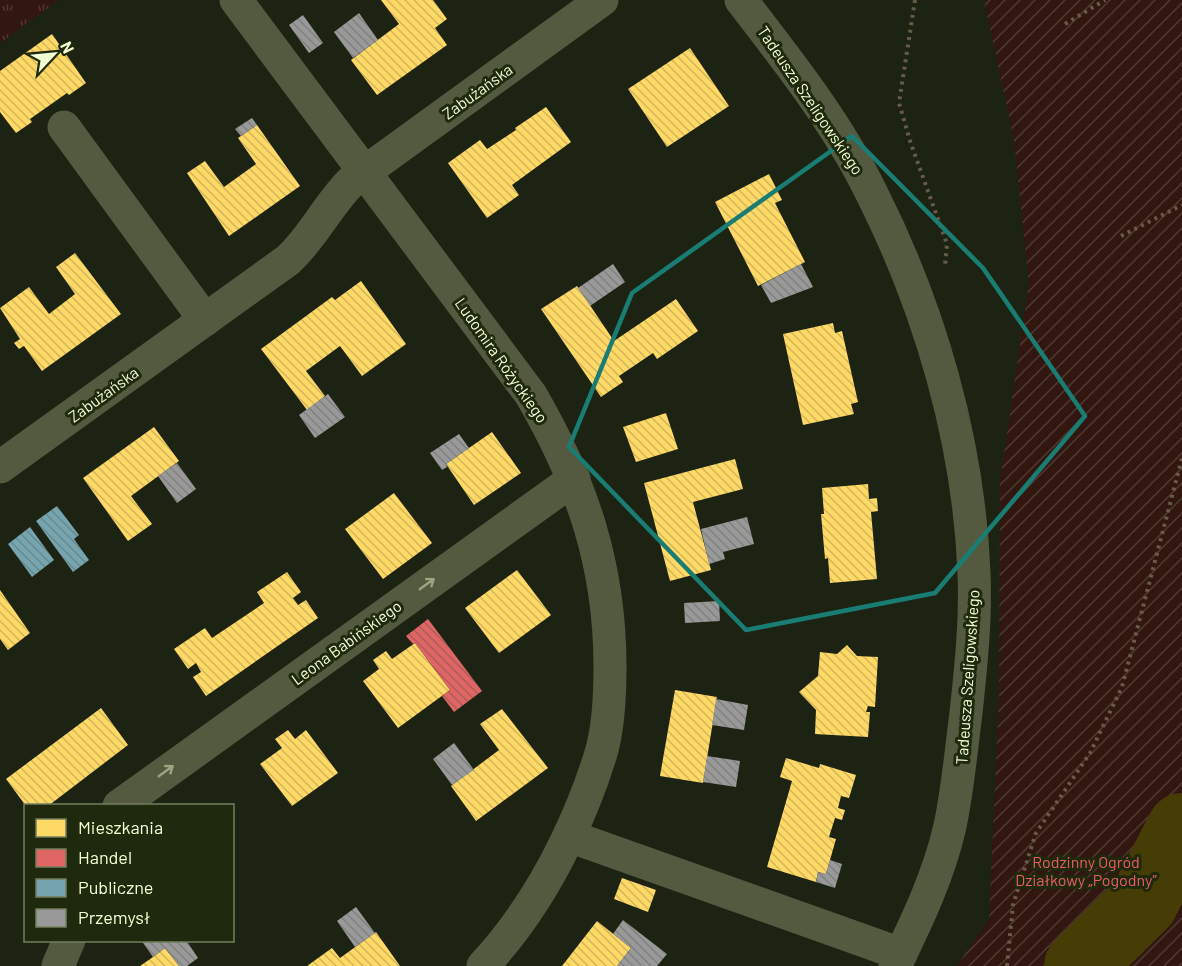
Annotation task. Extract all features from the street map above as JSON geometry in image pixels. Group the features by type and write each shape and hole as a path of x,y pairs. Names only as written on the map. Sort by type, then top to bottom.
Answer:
{"street":[{"path":"236,0 364,173"},
{"name":"Tadeusza Szeligowskiego","path":"741,0 829,120 871,191 917,294 939,363 959,451 974,572 974,620 958,787 939,865 898,960"},
{"name":"Zabużańska","path":"0,467 288,260 304,245 338,195 364,173 591,3"},
{"path":"64,127 205,320"},
{"name":"Ludomira Różyckiego","path":"364,173 531,395 549,426 574,479 602,567 608,615 610,682 602,751 579,816 546,882 512,932 483,966"},
{"name":"Leona Babińskiego","path":"122,804 574,479"},
{"path":"569,836 898,960"},
{"path":"58,966 68,942"}],"path":[{"path":"915,0 899,103 911,144 947,244 945,268"},
{"path":"1065,24 1105,0"},
{"path":"1121,236 1182,205"},
{"path":"1007,966 1013,905 1036,833 1090,753 1122,687 1182,459"}],"highlighted area":[{"path":"852,136 983,268 1085,416 935,593 746,630 569,447 632,293"}],"green space":[{"path":"0,0 59,0 0,43"},
{"name":"Rodzinny Ogród Działkowy „Pogodny”","path":"984,0 1182,0 1182,966 957,966 989,919 999,699 1000,481 1029,284 1014,140"}],"building: Mieszkania":[{"path":"381,0 433,0 447,19 435,28 447,45 377,95 351,60 399,24"},
{"path":"52,34 86,83 69,95 67,93 30,119 32,122 16,133 0,112 0,71"},
{"path":"690,48 729,106 667,147 628,89"},
{"path":"546,107 571,142 512,185 519,195 487,218 448,163 480,140 487,149"},
{"path":"257,125 300,186 229,236 187,173 205,161 224,187 256,164 238,138"},
{"path":"769,174 782,200 775,203 805,262 758,286 715,202"},
{"path":"75,253 121,314 42,371 24,346 19,349 14,343 20,339 0,308 29,287 49,314 75,294 56,267"},
{"path":"361,281 406,344 362,376 340,346 306,371 325,396 307,410 261,349 332,297 335,300"},
{"path":"577,286 614,341 676,299 698,331 657,359 653,353 619,376 623,382 601,397 541,309"},
{"path":"833,323 835,333 842,331 858,402 851,404 854,414 803,425 783,334"},
{"path":"666,413 678,449 636,462 623,427"},
{"path":"154,427 179,461 131,496 152,524 128,541 83,478"},
{"path":"492,432 521,473 474,505 446,464"},
{"path":"735,459 743,489 693,502 711,570 670,581 644,483"},
{"path":"868,484 869,499 877,498 878,511 871,512 877,579 830,583 828,558 825,559 821,514 824,514 822,488"},
{"path":"394,493 432,543 383,579 345,529"},
{"path":"517,570 551,615 499,653 465,608"},
{"path":"287,572 301,592 293,598 298,605 306,600 318,618 206,696 193,677 201,672 196,663 188,669 174,649 205,628 212,638 264,603 257,592"},
{"path":"0,590 30,633 8,650 0,639"},
{"path":"415,643 450,690 398,728 363,681 379,669 373,660 386,651 392,659"},
{"path":"847,645 857,656 878,657 875,707 868,706 866,712 870,712 868,737 815,734 816,710 799,692 818,676 820,652 837,654"},
{"path":"675,690 717,697 703,783 660,776"},
{"path":"101,708 128,745 51,804 25,804 6,779"},
{"path":"502,709 548,768 476,821 451,786 499,750 480,724"},
{"path":"288,730 295,739 306,730 338,773 292,806 260,764 282,748 275,739"},
{"path":"786,758 819,768 820,764 856,775 849,798 841,796 838,808 845,810 842,820 835,818 829,837 836,839 826,874 818,872 816,882 767,867 792,781 780,777"},
{"path":"622,878 656,890 648,912 614,899"},
{"path":"597,921 631,948 617,966 562,966"},
{"path":"376,932 400,966 307,966 332,948 340,958"},
{"path":"165,948 179,966 140,966 153,957"}],"building: Handel":[{"path":"428,619 482,691 454,712 442,696 450,690 415,643 413,644 406,636"}],"building: Publiczne":[{"path":"57,506 79,535 74,539 89,560 73,572 36,521"},
{"path":"30,527 54,560 32,577 8,544"}],"building: Przemysł":[{"path":"359,13 378,40 353,58 334,32"},
{"path":"303,15 323,43 309,53 289,25"},
{"path":"252,118 257,125 241,136 235,129"},
{"path":"613,264 625,282 590,306 578,288"},
{"path":"801,264 813,287 771,303 761,285"},
{"path":"328,394 345,417 315,438 299,415"},
{"path":"459,434 469,448 446,464 447,467 442,470 430,453"},
{"path":"177,463 196,489 177,503 158,476"},
{"path":"747,517 754,544 723,552 725,559 709,564 701,529"},
{"path":"719,601 720,621 685,623 684,603"},
{"path":"716,699 748,705 744,730 712,725"},
{"path":"454,743 474,770 452,785 433,759"},
{"path":"707,756 740,761 736,787 703,782"},
{"path":"830,860 842,864 835,888 816,882 818,872 826,874"},
{"path":"356,907 375,933 355,947 337,921"},
{"path":"623,920 667,954 657,966 617,966 631,948 613,934"},
{"path":"142,942 187,942 198,958 187,966 179,966 165,948 153,957"}],"waterway":[{"path":"1079,966 1143,903 1182,828"}]}
